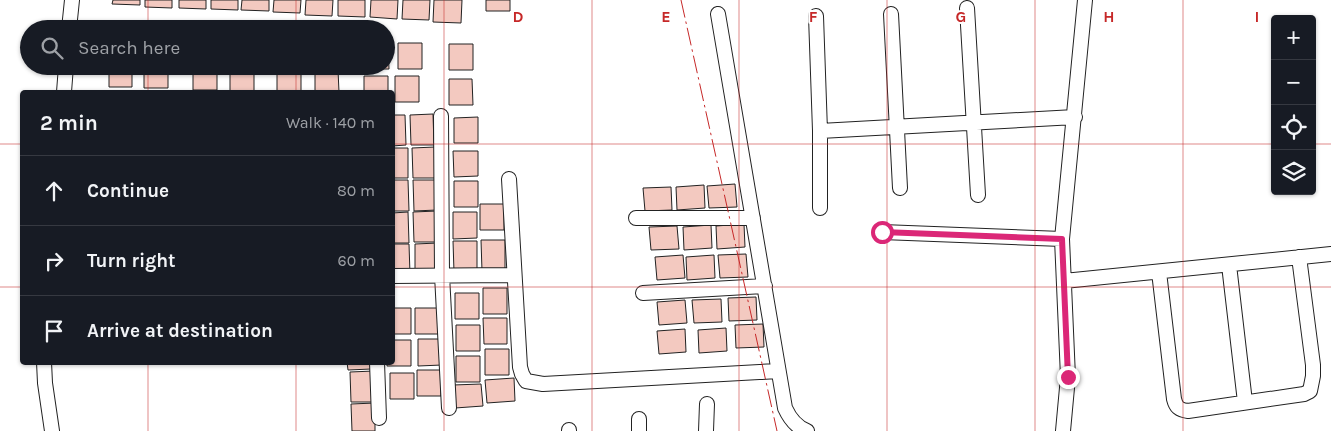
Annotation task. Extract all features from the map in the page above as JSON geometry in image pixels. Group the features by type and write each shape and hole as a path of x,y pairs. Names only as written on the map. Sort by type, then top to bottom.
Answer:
{"street":[{"path":"70,20 72,0"},
{"path":"1063,431 1068,377 1062,239 1085,0"},
{"path":"967,8 978,194"},
{"path":"718,14 785,408 797,426 807,431"},
{"path":"891,14 900,188"},
{"path":"816,16 820,131 820,208"},
{"path":"64,90 65,75"},
{"path":"441,116 442,275 449,408"},
{"path":"820,131 1075,116"},
{"path":"509,179 520,367 526,381 543,384 778,371"},
{"path":"636,218 753,218"},
{"path":"882,232 1062,239"},
{"path":"1064,282 1331,254"},
{"path":"1158,272 1174,399 1176,406 1181,410 1188,411 1304,394 1310,391 1313,365 1299,258"},
{"path":"1229,265 1245,402"},
{"path":"395,276 514,275"},
{"path":"643,293 765,286"},
{"path":"44,365 52,431"},
{"path":"377,365 379,418"},
{"path":"706,431 707,404"}],"building":[{"path":"113,0 140,0 140,5 112,4"},
{"path":"145,0 172,0 172,8 145,7"},
{"path":"179,0 206,0 206,9 179,8"},
{"path":"211,0 238,0 238,10 211,9"},
{"path":"242,0 269,0 269,11 241,10"},
{"path":"274,0 301,0 300,13 273,12"},
{"path":"306,0 333,0 332,16 305,15"},
{"path":"338,0 365,0 365,17 338,16"},
{"path":"371,0 398,0 397,19 370,17"},
{"path":"403,0 430,0 429,20 402,19"},
{"path":"434,0 462,0 461,23 433,22"},
{"path":"486,0 510,0 510,11 486,11"},
{"path":"398,43 422,43 422,69 398,69"},
{"path":"449,44 473,44 473,70 449,70"},
{"path":"109,75 132,75 132,87 109,87"},
{"path":"144,75 168,75 168,88 144,88"},
{"path":"193,75 217,75 217,90 193,90"},
{"path":"230,75 254,75 254,90 230,90"},
{"path":"277,75 301,75 301,90 277,90"},
{"path":"315,75 338,75 339,90 315,90"},
{"path":"364,76 388,76 388,90 364,90"},
{"path":"395,76 419,76 419,102 395,102"},
{"path":"449,79 472,79 473,105 449,105"},
{"path":"433,114 434,145 411,145 410,115"},
{"path":"395,115 405,115 406,145 395,146"},
{"path":"478,117 478,143 454,143 454,118"},
{"path":"435,147 436,178 413,178 412,148"},
{"path":"395,148 408,148 408,178 395,178"},
{"path":"453,151 478,151 478,176 454,177"},
{"path":"395,180 408,180 409,211 395,211"},
{"path":"413,180 437,180 437,210 414,211"},
{"path":"454,181 478,181 478,207 454,207"},
{"path":"735,184 737,207 709,208 707,186"},
{"path":"704,185 705,208 677,210 676,187"},
{"path":"671,187 672,210 645,211 643,188"},
{"path":"480,204 504,204 504,230 480,230"},
{"path":"437,211 437,242 414,242 413,212"},
{"path":"408,212 409,243 395,243 395,213"},
{"path":"453,212 477,212 477,238 453,239"},
{"path":"744,224 745,247 717,249 716,226"},
{"path":"711,225 712,248 684,250 683,227"},
{"path":"677,226 679,249 651,250 649,227"},
{"path":"481,240 505,240 505,270 482,271"},
{"path":"453,241 477,241 477,271 454,272"},
{"path":"438,243 439,274 415,274 415,244"},
{"path":"395,244 409,244 410,274 395,274"},
{"path":"746,254 748,277 720,278 718,255"},
{"path":"683,255 685,278 657,280 655,257"},
{"path":"714,255 715,278 687,280 686,257"},
{"path":"483,288 507,288 507,314 483,314"},
{"path":"455,293 479,293 479,319 455,319"},
{"path":"756,297 757,320 729,321 728,298"},
{"path":"721,299 722,322 694,323 692,300"},
{"path":"685,300 687,323 659,325 657,302"},
{"path":"395,308 411,308 411,334 395,334"},
{"path":"415,308 439,308 439,334 415,334"},
{"path":"483,318 507,318 507,344 484,344"},
{"path":"763,324 764,347 736,348 735,325"},
{"path":"456,325 480,325 480,351 456,351"},
{"path":"726,328 727,351 699,353 698,330"},
{"path":"685,329 686,352 659,354 657,331"},
{"path":"418,339 441,339 442,365 418,366"},
{"path":"395,340 411,340 411,366 387,366 395,365"},
{"path":"485,349 509,349 509,375 485,375"},
{"path":"456,356 480,356 480,382 456,382"},
{"path":"347,365 371,365 371,369 348,370"},
{"path":"417,370 441,370 441,396 417,396"},
{"path":"374,371 374,402 351,402 350,372"},
{"path":"390,373 414,373 414,399 390,399"},
{"path":"514,378 515,401 487,403 485,380"},
{"path":"481,384 483,406 455,408 453,385"},
{"path":"375,403 375,431 352,431 351,404"}],"power":[{"path":"681,0 777,431"}],"route":[{"path":"882,232 1062,239 1068,377"}]}
